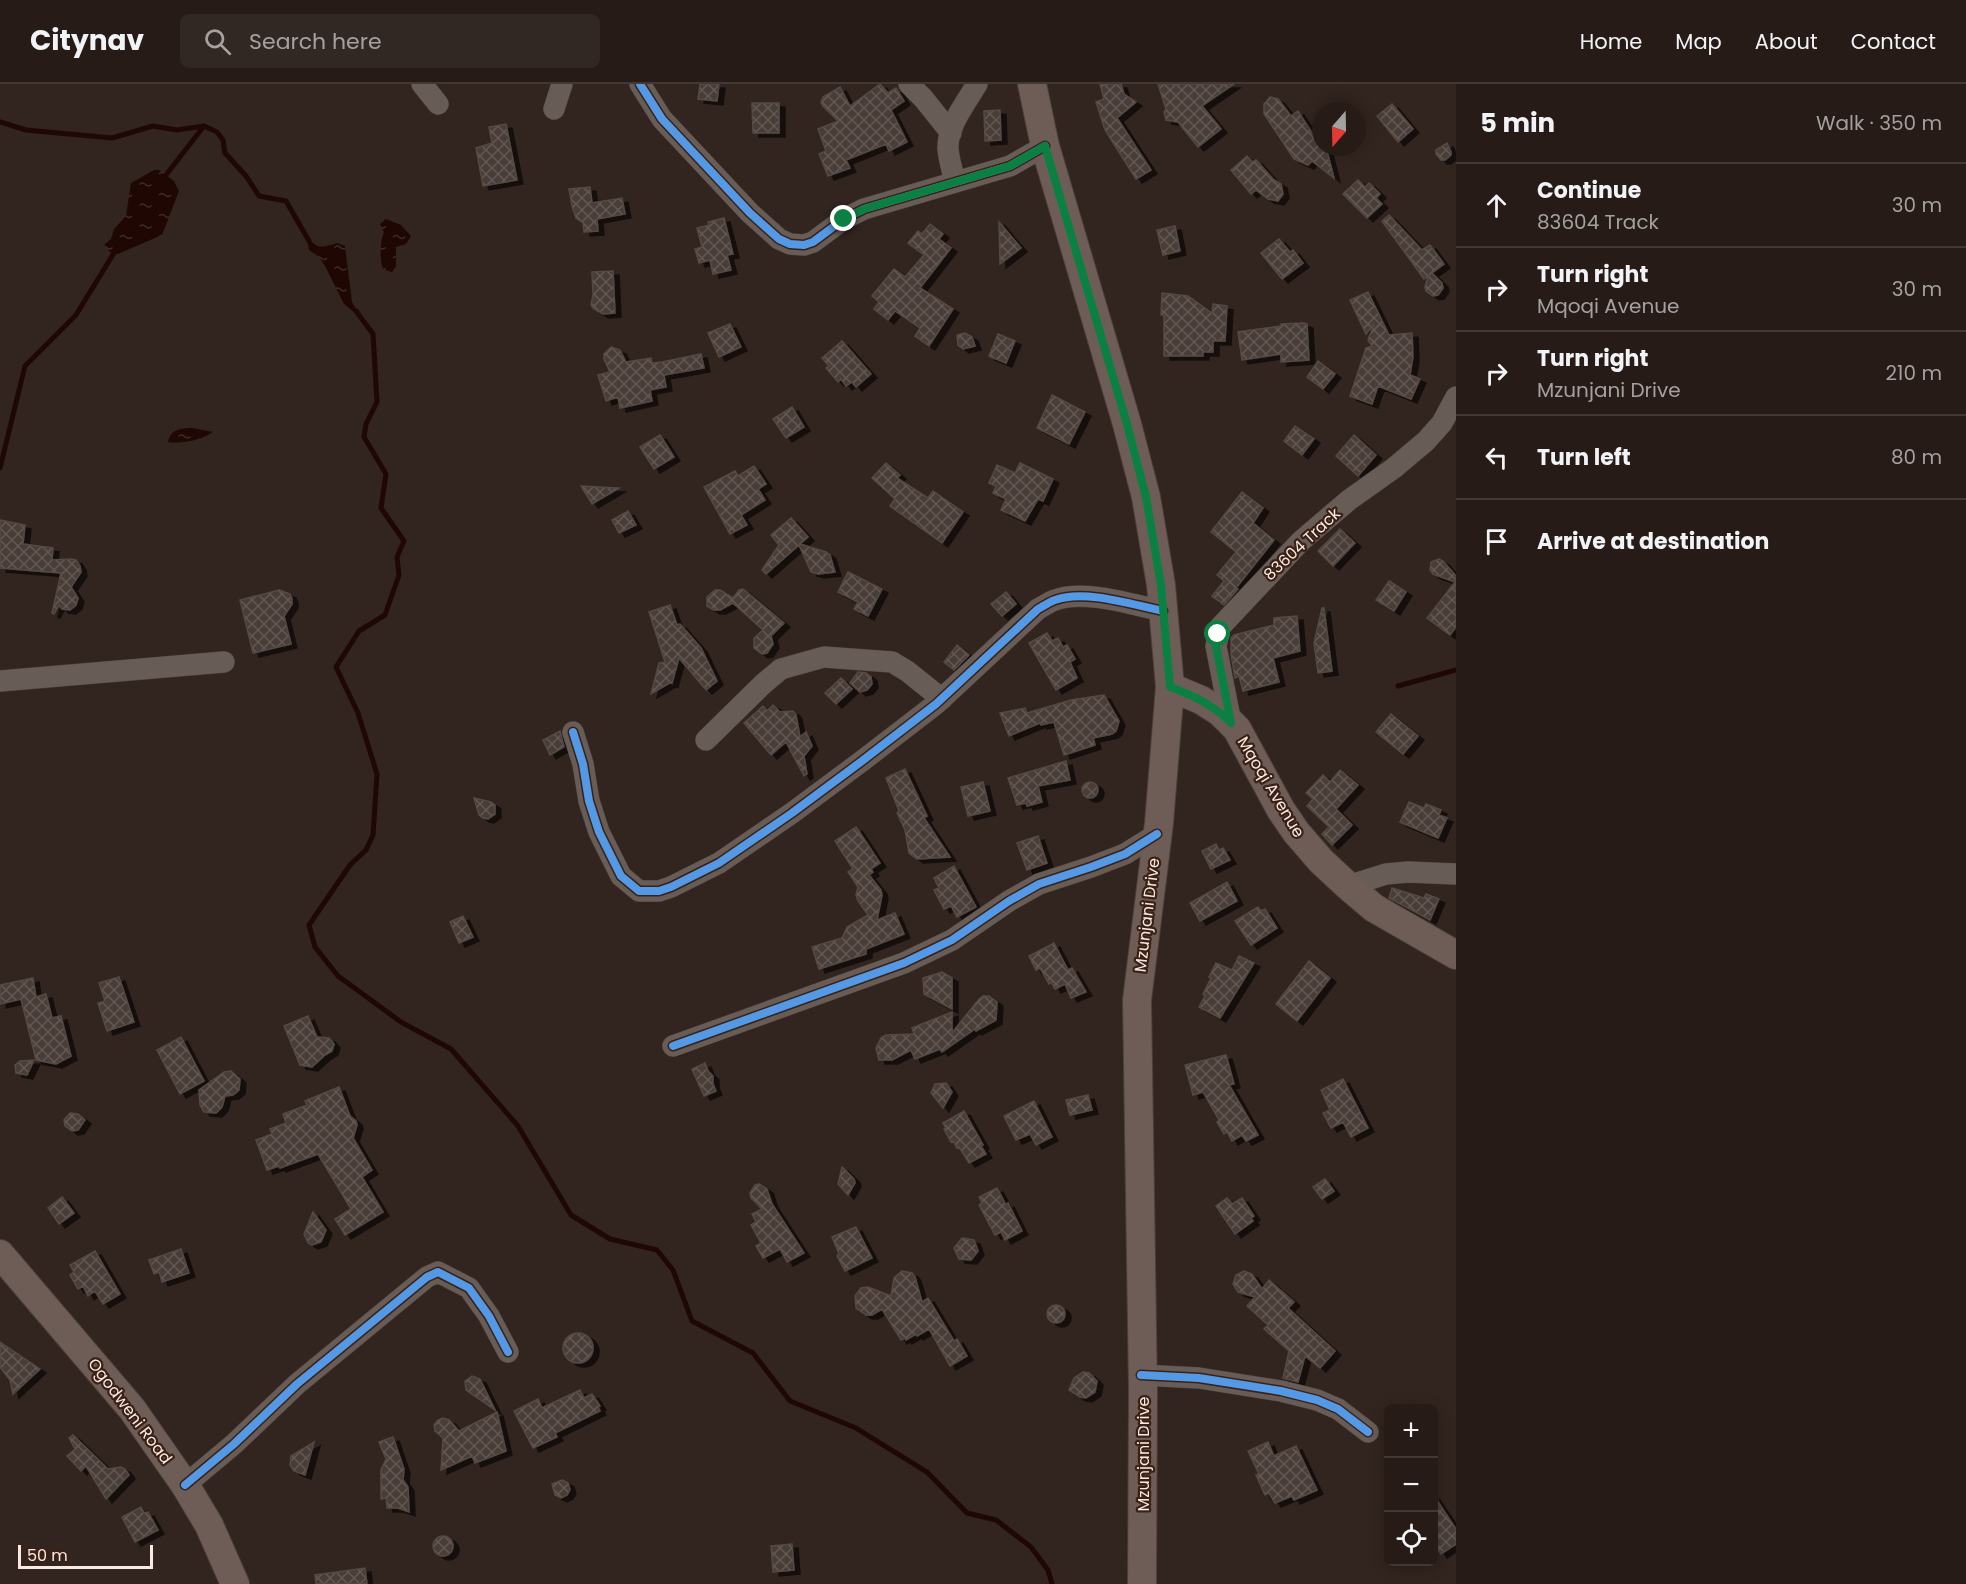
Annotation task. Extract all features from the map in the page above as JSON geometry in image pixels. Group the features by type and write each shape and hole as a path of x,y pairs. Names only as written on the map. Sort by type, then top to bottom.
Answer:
{"main road":[{"name":"Mzunjani Drive","path":"1032,84 1045,146 1127,424 1146,497 1161,585 1170,687 1157,834 1137,1000 1141,1215 1142,1584"},
{"name":"Mqoqi Avenue","path":"1170,687 1201,700 1220,712 1237,729 1281,810 1321,861 1374,908 1456,955"},
{"name":"Ogodweni Road","path":"0,1254 132,1409 185,1485 209,1525 235,1584"}],"street":[{"path":"422,84 438,104"},
{"path":"554,109 562,84"},
{"path":"640,84 662,119 769,231 790,244 804,245 813,242 844,219 864,209 1010,166 1045,146"},
{"path":"909,84 951,133"},
{"path":"955,182 948,149 951,133 977,84"},
{"name":"83604 Track","path":"1231,723 1216,646 1220,627 1301,541 1349,500 1394,468 1426,441 1442,423 1456,397"},
{"path":"573,732 583,764 589,801 598,832 621,876 639,891 649,892 671,887 719,863 792,813 942,699 1038,609 1055,600 1094,597 1163,611"},
{"path":"706,740 763,684 782,669 824,657 891,662 907,671 942,699"},
{"path":"0,681 224,662"},
{"path":"673,1047 904,963 952,940 1039,884 1125,854 1157,834"},
{"path":"1348,886 1386,874 1408,872 1456,874"},
{"path":"185,1485 234,1444 297,1384 427,1277 438,1272 469,1288 489,1316 508,1352"},
{"path":"1141,1375 1198,1378 1281,1391 1317,1400 1338,1409 1368,1432"}],"water":[{"path":"154,170 159,170 174,181 179,191 162,235 118,254 111,253 104,245 111,239 114,229 126,216 131,183"},
{"path":"386,219 401,225 411,236 406,244 396,247 396,266 392,272 384,270 382,266 384,232 380,224"},
{"path":"306,234 313,243 319,246 337,243 345,246 352,302 360,317 344,304 325,266 319,257 309,250"},
{"path":"193,428 213,432 192,441 168,442 174,432"}],"building":[{"path":"700,84 719,84 717,101 698,99"},
{"path":"880,84 888,93 896,88 904,101 891,110 907,142 889,151 886,144 846,160 850,168 828,176 819,154 826,151 818,129 838,121 823,106 821,102 823,97 840,87 850,106"},
{"path":"1100,84 1121,84 1124,94 1136,102 1117,118 1151,170 1136,179 1105,130 1096,102 1104,99"},
{"path":"1158,84 1234,84 1202,106 1221,129 1198,147 1178,122 1166,120 1164,112 1166,109"},
{"path":"1270,97 1278,99 1291,116 1298,111 1312,133 1312,156 1328,156 1334,178 1312,161 1308,165 1294,159 1264,114 1264,104"},
{"path":"752,103 779,103 779,133 753,133"},
{"path":"1392,104 1413,129 1398,142 1377,116"},
{"path":"1000,110 1001,140 985,141 984,111"},
{"path":"506,124 517,180 483,186 476,148 492,143 489,127"},
{"path":"1447,143 1451,155 1441,160 1436,150"},
{"path":"1247,156 1252,162 1256,160 1274,180 1281,184 1283,194 1278,201 1268,199 1256,190 1251,194 1231,170"},
{"path":"1358,180 1365,187 1369,183 1380,194 1376,198 1382,204 1367,218 1343,194"},
{"path":"590,187 592,203 622,198 625,214 597,219 598,231 584,232 583,223 576,218 569,189"},
{"path":"1389,215 1422,250 1430,245 1444,264 1432,273 1442,283 1443,288 1438,295 1433,296 1426,291 1428,276 1424,279 1382,221"},
{"path":"724,218 733,254 727,255 731,270 713,274 710,260 699,263 695,249 702,247 697,228 709,225 708,222"},
{"path":"999,222 1021,248 1000,264"},
{"path":"930,224 943,234 939,239 951,248 920,288 953,309 929,346 915,336 920,328 895,311 888,320 874,309 879,302 872,296 894,269 905,277 924,255 908,243 918,231 922,234"},
{"path":"1175,226 1180,251 1163,255 1157,230"},
{"path":"1279,239 1290,252 1293,250 1303,263 1282,279 1261,253"},
{"path":"613,271 615,313 603,314 591,305 592,272"},
{"path":"1368,292 1389,335 1412,333 1413,357 1410,375 1420,379 1411,399 1378,386 1372,404 1350,396 1366,348 1372,346 1368,340 1374,324 1366,334 1350,300"},
{"path":"1162,293 1188,296 1212,313 1213,304 1227,306 1225,341 1213,341 1213,352 1203,352 1203,356 1164,356"},
{"path":"730,324 741,347 719,357 708,333"},
{"path":"1281,324 1307,324 1309,360 1281,362 1281,354 1242,360 1238,332 1281,326"},
{"path":"965,333 972,337 975,346 963,349 958,345 957,335"},
{"path":"998,334 1015,341 1006,363 989,356"},
{"path":"842,341 871,374 856,387 852,382 846,386 841,379 838,382 826,368 829,366 822,358"},
{"path":"611,347 620,350 626,362 651,358 652,363 662,362 701,354 704,368 664,375 666,387 650,390 652,401 620,408 618,397 606,401 598,375 610,372 604,354"},
{"path":"1318,361 1335,374 1323,389 1307,377"},
{"path":"1052,395 1085,412 1069,444 1037,428"},
{"path":"792,407 804,427 786,438 773,419"},
{"path":"1295,426 1314,439 1302,455 1284,441"},
{"path":"660,435 674,457 654,469 640,447"},
{"path":"1354,435 1376,455 1358,476 1336,456"},
{"path":"886,463 900,475 897,478 928,498 933,491 963,512 942,543 890,506 895,499 872,478"},
{"path":"1020,463 1053,479 1043,501 1038,499 1025,521 1001,510 1006,499 993,493 996,486 989,483 997,465 1015,473"},
{"path":"754,466 766,484 758,489 765,500 741,515 747,525 730,534 704,487 735,471 738,476"},
{"path":"581,486 619,488 592,504"},
{"path":"1242,492 1263,508 1253,523 1274,540 1224,605 1212,596 1224,581 1217,575 1236,552 1211,532"},
{"path":"628,511 636,525 619,533 612,520"},
{"path":"791,518 808,537 800,544 830,555 835,572 818,574 811,572 799,545 766,574 762,570 779,545 771,535"},
{"path":"0,520 25,525 23,544 53,548 52,560 76,560 81,572 71,587 78,598 76,605 70,610 62,609 59,605 54,614 52,613 61,573 0,568"},
{"path":"1340,529 1355,543 1333,566 1318,551"},
{"path":"1439,559 1456,576 1456,627 1450,635 1427,618 1455,582 1433,574 1430,570 1431,562"},
{"path":"848,572 882,589 868,616 854,609 858,602 838,592"},
{"path":"1389,581 1406,592 1394,611 1376,600"},
{"path":"743,589 784,623 771,636 773,644 767,653 762,654 754,648 754,638 763,630 733,603 720,610 707,606 707,597 715,590 720,590 733,598 739,590"},
{"path":"279,590 290,594 292,599 292,604 284,616 291,644 253,653 240,600"},
{"path":"1006,592 1016,604 1002,616 991,604"},
{"path":"670,605 677,625 680,624 701,648 717,681 706,690 679,658 672,683 651,694 659,663 665,662 649,612"},
{"path":"1322,608 1324,608 1332,671 1318,673 1314,643"},
{"path":"1297,616 1300,651 1273,658 1279,682 1243,691 1239,676 1235,678 1231,638 1234,635 1274,625 1274,618"},
{"path":"1047,633 1052,641 1058,638 1063,647 1067,645 1075,659 1070,662 1077,678 1056,690 1029,643"},
{"path":"957,645 969,655 954,670 944,662"},
{"path":"858,672 866,673 871,677 872,684 867,690 860,692 850,683"},
{"path":"841,678 852,689 836,704 825,693"},
{"path":"1104,695 1119,721 1116,731 1093,738 1095,745 1064,755 1054,722 1041,725 1040,723 1009,736 1000,713 1025,708 1027,713 1071,700"},
{"path":"773,705 780,712 793,711 796,715 800,737 806,732 812,746 804,756 807,774 804,776 786,742 771,755 744,723 763,706 767,711"},
{"path":"1391,714 1418,736 1403,754 1376,732"},
{"path":"560,731 564,747 550,755 543,740"},
{"path":"1066,761 1070,780 1038,786 1042,802 1027,806 1026,803 1017,805 1008,778"},
{"path":"905,769 927,816 924,818 950,857 917,859 909,853 905,830 886,778"},
{"path":"1340,770 1358,785 1336,809 1352,825 1332,845 1322,834 1329,827 1307,806 1313,799 1306,793 1323,775 1330,782"},
{"path":"983,782 990,811 968,816 961,787"},
{"path":"1087,782 1093,782 1098,790 1096,796 1087,798 1082,793 1082,787"},
{"path":"474,798 495,805 495,814 488,819 479,815"},
{"path":"1409,802 1424,808 1426,804 1441,810 1439,815 1447,818 1438,838 1400,822"},
{"path":"856,827 880,863 871,869 873,872 869,875 881,890 882,895 877,920 895,913 904,934 866,949 866,954 819,969 812,947 842,938 847,927 868,915 858,901 856,895 858,887 848,872 853,869 835,841"},
{"path":"1038,836 1047,863 1027,870 1017,843"},
{"path":"1216,844 1219,850 1223,848 1230,860 1211,869 1202,851"},
{"path":"954,866 976,907 957,917 951,906 944,909 934,890 939,888 934,878"},
{"path":"1227,882 1237,901 1200,921 1190,903"},
{"path":"1392,888 1424,898 1426,894 1439,899 1430,920 1389,898"},
{"path":"1258,907 1261,911 1265,909 1277,928 1251,945 1235,921"},
{"path":"463,916 473,937 459,943 450,922"},
{"path":"1054,943 1068,970 1072,968 1086,992 1071,998 1065,984 1055,989 1051,982 1049,984 1040,968 1036,970 1029,956"},
{"path":"1239,956 1254,963 1220,1018 1199,1007 1216,963 1232,970"},
{"path":"1309,961 1330,978 1297,1021 1276,1004"},
{"path":"942,972 952,978 952,1009 924,994 923,978"},
{"path":"119,977 134,1022 107,1031 98,1003 105,1001 99,983"},
{"path":"33,978 36,997 46,994 52,1018 61,1016 71,1056 56,1064 36,1060 21,999 0,1004 0,985"},
{"path":"983,996 989,996 997,1002 996,1020 976,1031 975,1029 942,1052 940,1049 915,1059 911,1050 892,1060 879,1060 876,1048 881,1038 886,1035 914,1034 912,1028 952,1012 952,1033"},
{"path":"308,1016 317,1037 329,1038 334,1044 332,1051 312,1067 300,1065 284,1026"},
{"path":"181,1037 204,1081 180,1094 157,1050"},
{"path":"1226,1055 1234,1084 1229,1085 1258,1135 1246,1141 1242,1135 1232,1141 1227,1132 1224,1134 1203,1092 1193,1095 1185,1065"},
{"path":"34,1060 27,1075 16,1073 15,1065 20,1061"},
{"path":"705,1063 713,1076 716,1091 704,1096 692,1069"},
{"path":"231,1071 240,1079 239,1090 233,1095 225,1096 222,1107 216,1113 204,1112 200,1105 199,1090 224,1072"},
{"path":"1343,1079 1368,1128 1351,1137 1343,1122 1331,1128 1323,1113 1330,1110 1321,1090"},
{"path":"946,1083 952,1092 943,1108 931,1093 935,1084"},
{"path":"339,1087 350,1116 356,1121 353,1138 372,1170 362,1177 383,1212 345,1235 335,1219 351,1209 318,1154 280,1168 279,1166 267,1170 256,1140 272,1134 270,1129 286,1123 283,1114 307,1105 305,1101"},
{"path":"1088,1095 1092,1110 1070,1115 1066,1100"},
{"path":"1034,1101 1052,1137 1036,1145 1030,1134 1016,1140 1004,1116"},
{"path":"964,1111 986,1154 969,1163 959,1147 957,1148 953,1141 951,1142 943,1123"},
{"path":"70,1113 78,1114 85,1120 78,1130 72,1131 65,1126 64,1120"},
{"path":"842,1167 855,1183 848,1195 838,1184"},
{"path":"1325,1179 1334,1191 1322,1199 1313,1187"},
{"path":"759,1184 767,1189 772,1204 804,1253 787,1262 780,1249 763,1258 756,1246 761,1243 751,1225 756,1222 752,1214 762,1209 751,1198 750,1193 755,1185"},
{"path":"997,1188 1006,1205 1008,1203 1022,1231 1005,1240 1001,1232 995,1235 979,1205 982,1203 979,1197"},
{"path":"62,1197 74,1213 59,1224 48,1208"},
{"path":"1227,1198 1232,1204 1242,1198 1254,1216 1251,1218 1253,1221 1235,1234 1216,1206"},
{"path":"313,1212 326,1230 321,1242 312,1245 308,1243 304,1234"},
{"path":"856,1227 872,1258 845,1271 837,1256 839,1254 832,1237"},
{"path":"962,1238 974,1240 978,1251 971,1260 959,1259 954,1248"},
{"path":"181,1249 189,1273 162,1282 159,1272 154,1274 149,1260"},
{"path":"95,1251 120,1294 103,1304 95,1291 88,1296 83,1286 78,1289 70,1275 74,1272 70,1265"},
{"path":"902,1271 912,1273 922,1302 928,1298 954,1341 957,1339 967,1356 950,1366 929,1329 917,1336 916,1334 906,1340 905,1338 901,1340 882,1309 872,1315 866,1315 856,1308 855,1296 861,1288 868,1287 891,1296 894,1278"},
{"path":"1244,1271 1252,1274 1262,1289 1269,1280 1294,1302 1288,1308 1335,1351 1320,1368 1305,1356 1298,1382 1283,1378 1289,1351 1264,1329 1268,1325 1247,1306 1255,1297 1238,1292 1233,1284 1236,1275"},
{"path":"1052,1305 1060,1305 1065,1310 1063,1321 1052,1323 1047,1318 1047,1310"},
{"path":"578,1333 588,1338 593,1348 588,1358 578,1363 568,1358 563,1348 568,1338"},
{"path":"0,1342 40,1369 13,1394 10,1380 0,1367"},
{"path":"1083,1372 1089,1373 1097,1381 1095,1392 1086,1398 1069,1390 1074,1378"},
{"path":"472,1376 480,1379 495,1410 466,1390 465,1381"},
{"path":"580,1390 584,1398 592,1394 600,1406 598,1407 600,1411 555,1433 557,1437 533,1448 514,1411 538,1399 542,1408"},
{"path":"497,1412 506,1451 475,1463 472,1456 441,1470 443,1438 435,1431 434,1425 438,1420 443,1418 449,1420 459,1431"},
{"path":"73,1435 108,1469 121,1467 129,1475 106,1499 86,1466 81,1471 67,1456 75,1449 69,1438"},
{"path":"393,1437 404,1469 403,1480 408,1487 409,1512 398,1508 387,1508 386,1498 381,1499 381,1470 386,1459 379,1442"},
{"path":"314,1442 305,1475 294,1471 290,1465 291,1456"},
{"path":"1268,1442 1274,1456 1296,1446 1317,1490 1294,1500 1292,1496 1275,1503 1269,1493 1265,1495 1256,1475 1259,1474 1248,1451"},
{"path":"562,1480 568,1483 570,1490 561,1498 555,1495 552,1484"},
{"path":"1438,1502 1456,1529 1456,1544 1441,1554 1438,1549"},
{"path":"141,1507 144,1513 148,1512 158,1530 135,1542 122,1517"},
{"path":"443,1536 450,1539 453,1546 450,1553 443,1556 436,1553 433,1546 436,1539"},
{"path":"792,1544 794,1570 773,1572 771,1546"},
{"path":"365,1568 367,1584 316,1584 315,1575"}],"waterway":[{"path":"0,122 26,130 112,138 153,126 177,130 204,126 217,132 223,140 225,153 246,176 259,196 286,201 309,241"},
{"path":"162,180 204,126"},
{"path":"0,468 25,366 76,315 117,248"},
{"path":"356,311 373,334 377,402 366,424 364,437 386,474 381,508 404,541 397,557 399,575 385,615 359,631 336,667 358,713 377,774 373,835 366,850 350,865 309,925 315,947 338,976 401,1022 451,1049 518,1126 571,1215 610,1239 657,1250 673,1270 692,1321 753,1353 790,1401 856,1428 927,1472 967,1513 996,1520 1031,1547 1048,1570 1052,1584"},
{"path":"1398,686 1456,670"}],"cycle path":[{"path":"640,84 662,119 750,213 779,239 790,244 804,245 813,242 844,219 864,209 1010,166 1045,146"},
{"path":"573,732 583,764 589,801 599,832 621,876 639,891 659,891 719,863 862,761 936,704 1038,609 1055,600 1080,596 1124,602 1163,611"},
{"path":"673,1046 904,963 952,940 1009,901 1039,884 1125,854 1157,834"},
{"path":"185,1485 234,1444 297,1384 427,1277 438,1272 469,1288 489,1316 508,1352"},
{"path":"1141,1375 1199,1378 1281,1391 1317,1400 1338,1409 1368,1432"}],"route":[{"path":"844,219 864,209 1010,166 1045,146 1127,424 1146,497 1161,585 1170,687 1201,700 1220,712 1231,723 1216,646 1218,634"}]}
